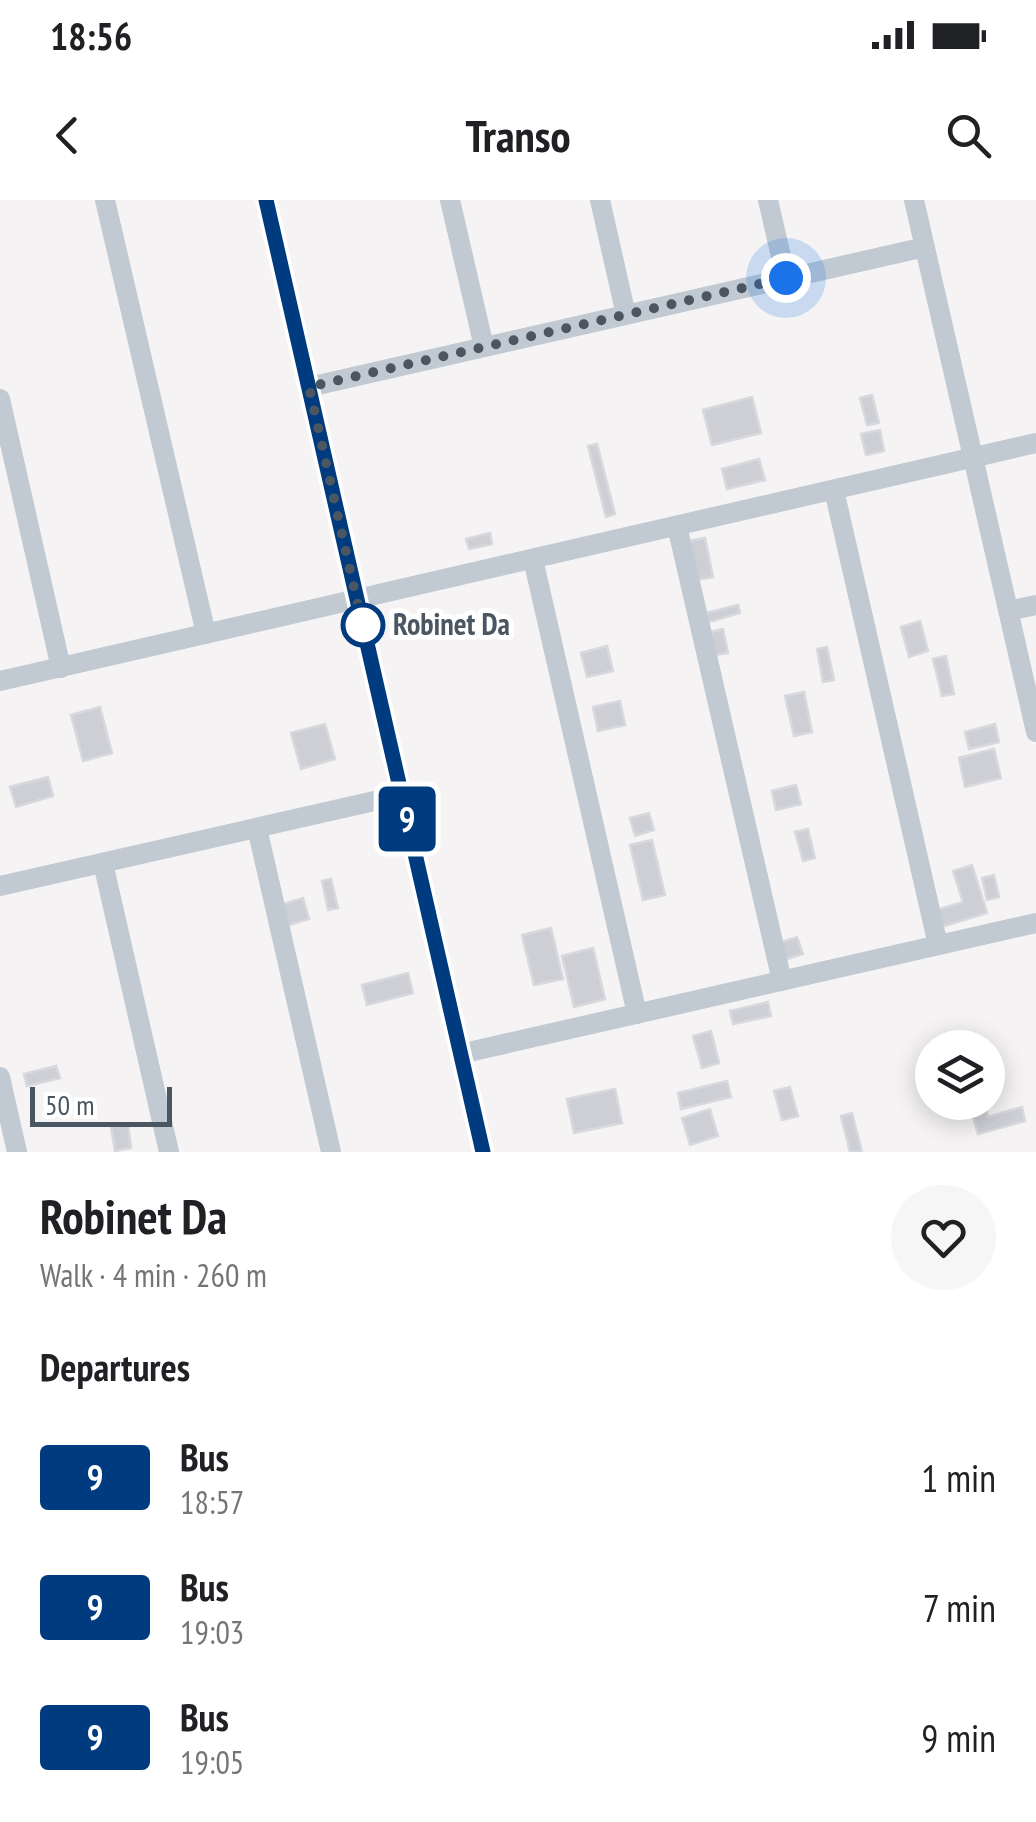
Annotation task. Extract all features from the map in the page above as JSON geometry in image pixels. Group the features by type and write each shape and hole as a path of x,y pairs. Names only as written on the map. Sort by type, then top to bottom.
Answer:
{"street":[{"path":"106,200 206,634"},
{"path":"266,200 483,1152"},
{"path":"450,200 484,347"},
{"path":"600,200 626,315"},
{"path":"768,200 786,278"},
{"path":"915,200 1036,732"},
{"path":"309,387 925,247"},
{"path":"0,399 61,668"},
{"path":"0,682 1036,443"},
{"path":"834,490 938,946"},
{"path":"677,526 782,981"},
{"path":"533,559 636,1014"},
{"path":"1008,611 1036,605"},
{"path":"0,886 402,795"},
{"path":"257,828 330,1152"},
{"path":"103,862 168,1152"},
{"path":"460,1054 1036,923"},
{"path":"0,1077 17,1152"}],"building":[{"path":"872,395 879,423 867,425 860,398"},
{"path":"752,397 761,433 712,445 703,410"},
{"path":"880,430 884,451 866,455 861,434"},
{"path":"597,444 615,514 606,517 588,446"},
{"path":"759,459 765,480 727,489 722,469"},
{"path":"490,533 492,544 469,549 466,539"},
{"path":"705,538 713,577 697,580 688,541"},
{"path":"738,605 740,613 709,622 706,613"},
{"path":"920,621 928,651 909,657 901,627"},
{"path":"723,629 728,653 715,655 711,632"},
{"path":"607,646 613,671 587,677 581,653"},
{"path":"827,647 834,680 823,682 817,649"},
{"path":"946,656 954,694 942,696 933,659"},
{"path":"804,692 812,732 794,736 785,696"},
{"path":"620,701 625,725 598,731 593,707"},
{"path":"100,707 112,753 83,761 71,715"},
{"path":"325,724 335,759 301,769 291,733"},
{"path":"995,724 999,742 969,749 965,732"},
{"path":"994,749 1001,778 965,787 959,758"},
{"path":"48,777 53,796 16,807 10,787"},
{"path":"796,785 801,804 776,810 772,791"},
{"path":"649,813 654,830 635,836 630,818"},
{"path":"808,829 815,858 803,861 795,832"},
{"path":"652,840 665,895 643,900 630,845"},
{"path":"972,865 987,913 938,928 933,911 963,902 953,871"},
{"path":"994,875 999,897 987,900 982,878"},
{"path":"331,879 338,908 328,910 322,881"},
{"path":"303,898 309,919 286,926 280,905"},
{"path":"551,928 563,979 534,985 522,935"},
{"path":"797,937 803,954 784,960 779,943"},
{"path":"593,948 605,999 574,1007 562,956"},
{"path":"408,973 413,993 367,1005 362,985"},
{"path":"768,1002 771,1016 733,1024 730,1011"},
{"path":"711,1031 719,1063 702,1068 693,1036"},
{"path":"56,1066 60,1078 27,1086 24,1074"},
{"path":"727,1081 731,1097 681,1109 678,1093"},
{"path":"790,1087 798,1116 782,1120 774,1091"},
{"path":"615,1089 622,1123 574,1133 567,1099"},
{"path":"1022,1107 1025,1121 978,1134 974,1120 1005,1120 1005,1112"},
{"path":"710,1109 718,1136 690,1145 682,1118"},
{"path":"852,1113 862,1152 850,1152 841,1116"},
{"path":"128,1124 131,1148 115,1151 111,1127"}],"bus line":[{"name":"9","path":"266,200 483,1152"}],"place":[{"name":"Robinet Da","path":"363,625"}],"route":[{"path":"363,625 364,632 309,387 786,278"}]}
